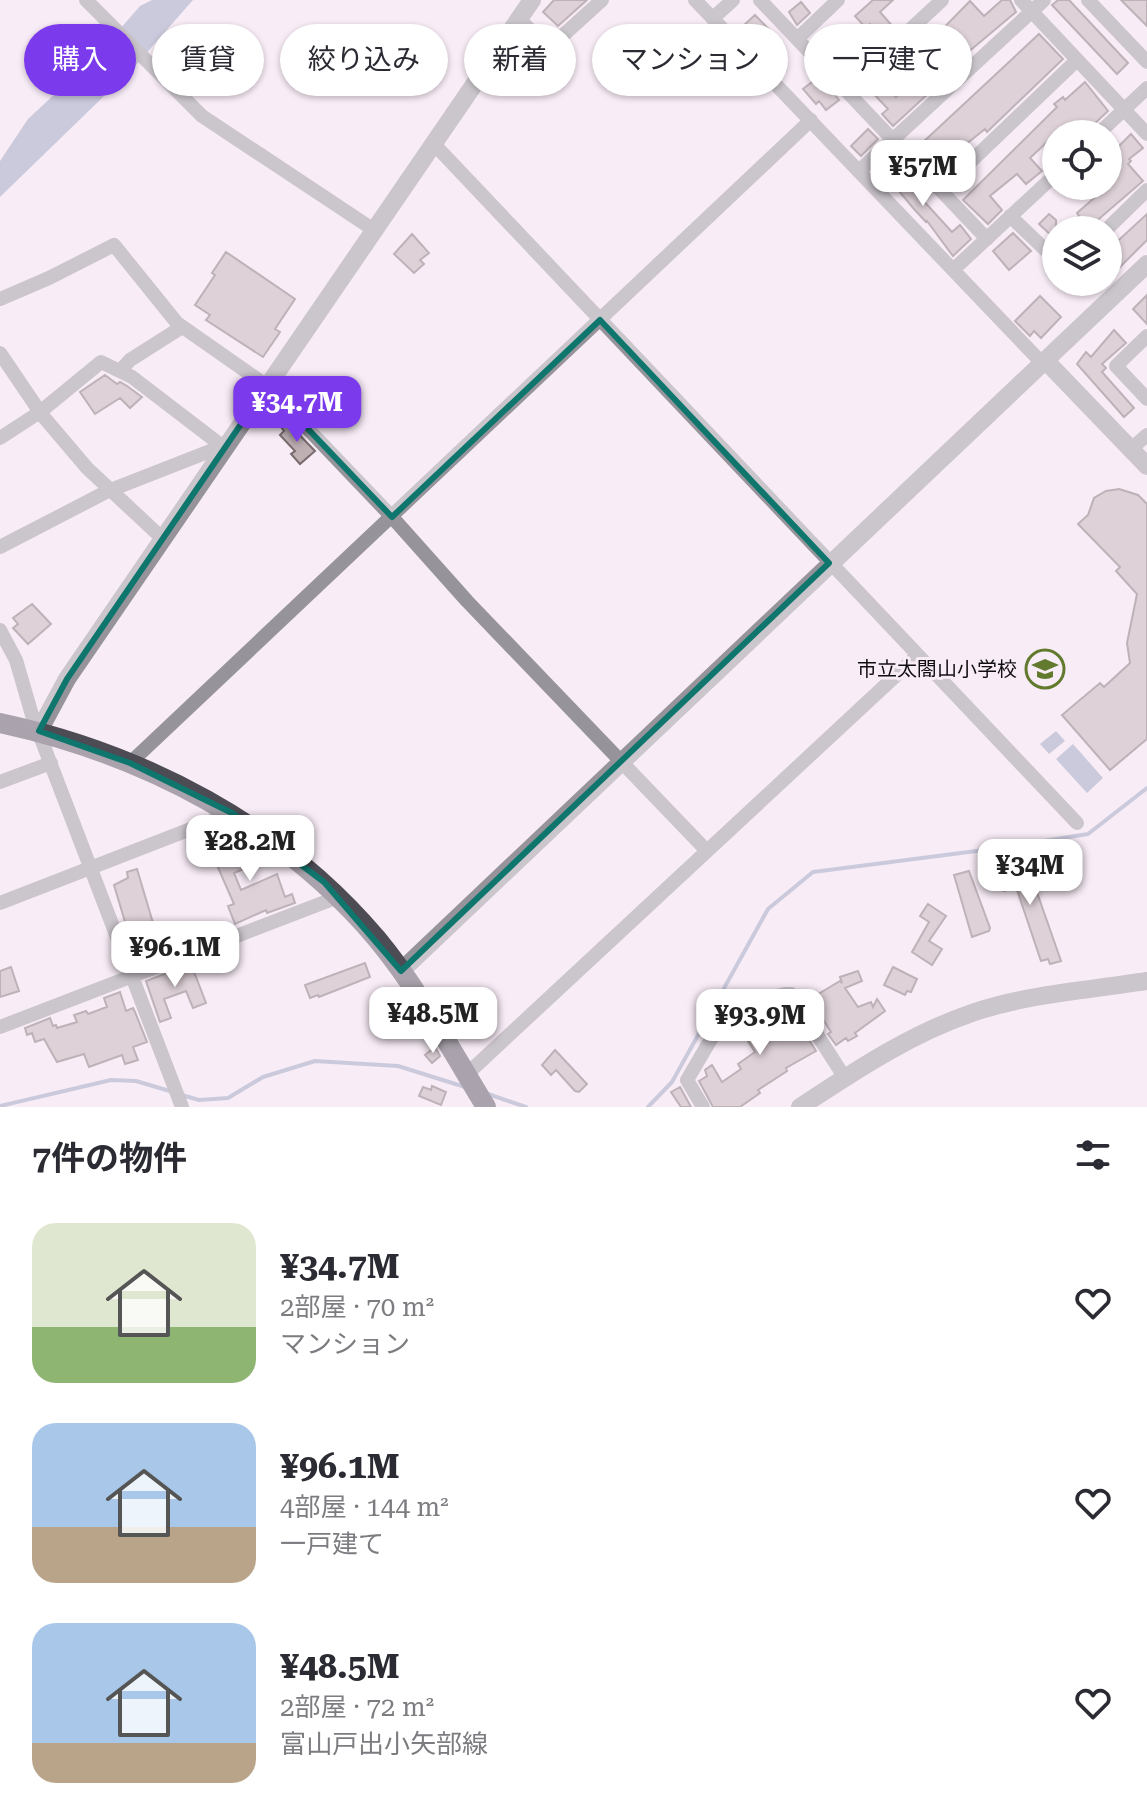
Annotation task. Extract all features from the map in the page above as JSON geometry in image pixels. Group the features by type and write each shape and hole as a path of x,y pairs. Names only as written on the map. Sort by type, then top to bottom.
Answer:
{"main road":[{"path":"0,723 39,731 130,763 232,813 265,834 324,882 377,939 423,1000 486,1107"}],"street":[{"path":"86,0 202,116 374,230"},
{"path":"39,731 67,679 532,0"},
{"path":"519,19 549,48 602,0"},
{"path":"695,0 953,270 1147,466"},
{"path":"713,18 733,0"},
{"path":"760,0 804,46"},
{"path":"797,39 838,0"},
{"path":"916,24 942,0"},
{"path":"859,171 1026,6 1044,0"},
{"path":"1088,0 1147,62"},
{"path":"1026,6 1147,134"},
{"path":"941,190 1077,60"},
{"path":"1113,120 1147,88"},
{"path":"851,96 987,239"},
{"path":"130,763 811,120"},
{"path":"433,143 1077,823"},
{"path":"953,270 1042,187"},
{"path":"1120,216 1147,190"},
{"path":"1010,216 1042,247"},
{"path":"0,299 114,245 182,327 267,386 467,601 707,851"},
{"path":"401,971 1147,264"},
{"path":"121,370 130,360 182,327"},
{"path":"1147,336 1116,366 1147,399"},
{"path":"0,353 40,412 108,491 163,539"},
{"path":"0,438 40,412 101,362 121,370 224,447"},
{"path":"1131,449 1147,435"},
{"path":"0,547 108,491 224,447"},
{"path":"0,630 16,660 32,715 182,1107"},
{"path":"468,1077 918,655"},
{"path":"0,782 51,763"},
{"path":"0,903 232,813"},
{"path":"0,1027 338,897"},
{"path":"800,1107 887,1052 973,1012 1147,981"},
{"path":"703,1107 687,1080 730,1007 785,994 791,994 845,1078"}],"highlighted area":[{"path":"600,320 829,563 401,971 324,882 232,813 130,763 39,731 67,679 267,386 392,517"}],"water":[{"path":"152,0 193,0 172,24 152,24 152,47 136,65 136,24 124,24 140,6"},
{"path":"53,96 104,96 0,197 0,161 28,119"},
{"path":"1056,731 1065,741 1049,754 1040,744"},
{"path":"1073,744 1103,778 1087,793 1056,759"}],"building":[{"path":"554,0 587,0 560,24 556,24 543,12"},
{"path":"873,0 893,0 880,12 890,24 862,24 855,16"},
{"path":"1002,0 1010,0 1016,12 972,49 972,24 947,24 970,1 984,16"},
{"path":"1058,0 1069,0 1128,63 1117,74 1052,5"},
{"path":"1121,0 1147,0 1147,26"},
{"path":"801,2 810,13 797,25 789,12"},
{"path":"755,15 764,24 745,24"},
{"path":"1039,34 1063,59 987,132 985,129 965,145 969,149 946,171 932,157 927,161 920,154 926,149 921,144"},
{"path":"1085,82 1108,111 1098,120 1044,120 1057,107 1054,104 1063,97 1065,100"},
{"path":"809,96 836,96 839,100 826,110 819,101 816,104"},
{"path":"876,96 926,96 893,126 882,114 888,109"},
{"path":"1042,122 1042,147 1030,158 1042,171 1026,184 1017,174 990,196 1002,210 988,224 963,200"},
{"path":"868,129 878,139 861,156 851,146"},
{"path":"1131,134 1143,148 1129,159 1128,164 1143,181 1122,199 1122,143"},
{"path":"890,158 952,232 960,225 971,239 953,256 894,185 890,188 881,178 883,176 878,170"},
{"path":"1092,200 1121,200 1102,216 1079,216 1077,213"},
{"path":"1147,214 1147,240 1122,265 1122,237"},
{"path":"1013,233 1031,251 1009,270 993,251"},
{"path":"412,234 429,253 420,260 424,264 414,273 394,254"},
{"path":"226,252 295,299 275,329 280,332 263,357 206,320 210,315 195,305"},
{"path":"1147,295 1147,324 1133,309"},
{"path":"1040,296 1061,317 1041,338 1034,331 1030,336 1015,321"},
{"path":"1114,330 1126,343 1102,364 1106,368 1102,372 1134,408 1124,417 1077,364 1086,352 1091,357"},
{"path":"105,375 142,397 130,408 120,398 95,414 80,392"},
{"path":"287,422 315,451 300,464 291,454 295,451 280,435 284,431 281,427"},
{"path":"1119,489 1138,495 1147,504 1147,739 1110,770 1062,715 1100,683 1104,687 1130,663 1127,643 1137,594 1116,571 1120,567 1078,524 1088,515 1094,498 1106,491"},
{"path":"32,604 51,624 28,644 13,628 18,624 13,618"},
{"path":"237,834 262,851 263,861 234,873 241,890 277,874 285,897 292,894 295,903 267,913 266,910 235,924 228,906 234,904 216,863 221,861 217,852 240,843"},
{"path":"1025,858 1061,961 1050,964 1048,959 1041,961 1016,887 1004,891 996,868"},
{"path":"137,869 153,923 128,932 114,885 128,878 127,872"},
{"path":"969,871 990,928 972,937 954,875"},
{"path":"928,904 946,916 929,941 942,949 932,965 912,952 929,922 920,916"},
{"path":"365,963 370,977 310,998 305,985"},
{"path":"191,964 206,1003 193,1008 186,991 164,999 171,1018 160,1022 146,981"},
{"path":"11,967 19,991 0,997 0,971"},
{"path":"893,967 917,979 911,992 907,991 905,995 884,985"},
{"path":"858,971 862,981 845,988 858,1007 871,1002 873,1007 877,999 885,1011 855,1033 857,1036 848,1041 846,1038 836,1045 810,999 840,981 842,983 840,977"},
{"path":"120,992 126,1011 133,1008 147,1042 133,1047 138,1060 125,1064 122,1055 89,1067 84,1054 57,1062 44,1039 35,1042 32,1033 27,1035 25,1028 50,1018 57,1028 77,1022 74,1015 107,1007 104,998"},
{"path":"786,1004 816,1051 786,1068 787,1071 758,1090 760,1093 740,1107 713,1107 699,1081 707,1076 705,1070 712,1065 722,1082 741,1069 738,1064 755,1052 738,1026 764,1009"},
{"path":"435,1047 440,1056 432,1063 425,1055"},
{"path":"555,1050 587,1084 579,1092 556,1070 551,1075 542,1065"},
{"path":"432,1086 446,1092 441,1105 419,1096 423,1087 431,1090"},
{"path":"680,1087 691,1107 681,1107 671,1092"}],"waterway":[{"path":"648,1107 672,1082 768,909 813,872 1088,834 1147,788"},
{"path":"182,1095 199,1100 228,1098 263,1077 315,1061 398,1066 465,1087"},
{"path":"0,1106 111,1080 136,1081 173,1092"},
{"path":"488,1094 526,1107"}],"place":[{"name":"市立太閤山小学校","path":"1045,669"}]}
